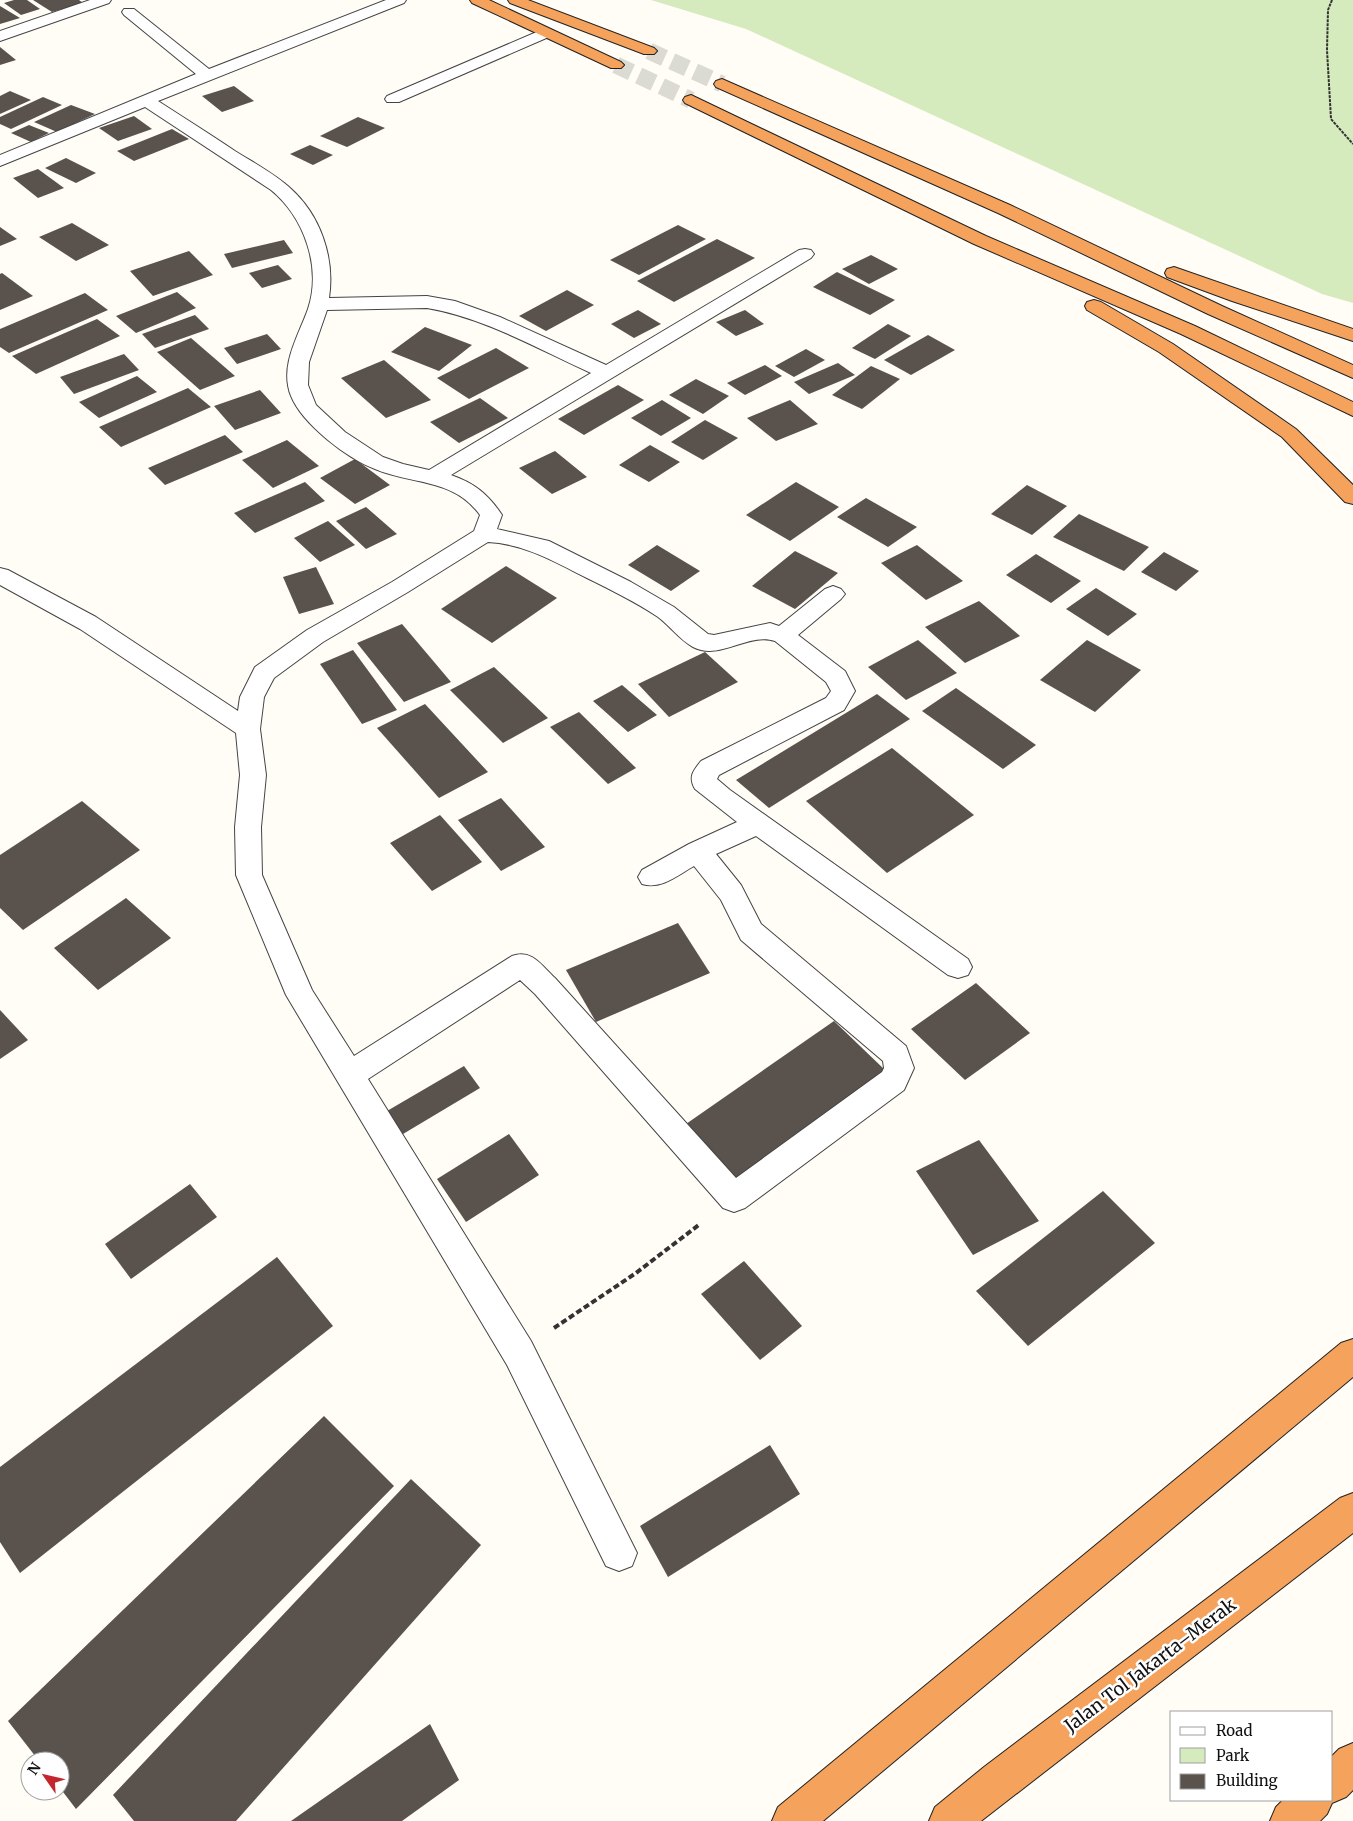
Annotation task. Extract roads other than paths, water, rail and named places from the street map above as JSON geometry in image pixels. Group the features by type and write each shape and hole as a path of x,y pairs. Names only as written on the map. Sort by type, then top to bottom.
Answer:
{"highway":[{"path":"478,0 616,65"},
{"path":"515,0 649,51"},
{"path":"722,84 1004,209 1215,310 1353,372"},
{"path":"691,100 980,240 1188,330 1353,410"},
{"path":"1004,209 1239,297 1353,335"},
{"path":"980,240 1166,348 1289,433 1353,497"},
{"path":"792,1821 1353,1355"},
{"name":"Jalan Tol Jakarta–Merak","path":"949,1821 998,1781 1353,1511"},
{"path":"1333,1782 1353,1763"},
{"path":"1290,1821 1312,1801"}],"street":[{"path":"0,36 104,0"},
{"path":"5,155 399,0"},
{"path":"129,12 207,75"},
{"path":"393,99 546,33"},
{"path":"146,100 284,191 309,226 322,265 319,304 300,354 297,380 300,398 316,417 369,458 404,471 434,476 466,488 484,502 491,515 484,535"},
{"path":"434,476 805,254"},
{"path":"319,304 427,302 455,307 493,321 607,373"},
{"path":"619,1554 519,1353 300,995 248,875 248,826 253,775 248,729 252,697 264,673 315,636 400,587 484,535 504,536 549,550 623,587 666,612 701,641 714,643 770,631 783,635 836,677 843,691 835,704 710,768 704,775 704,782 721,797 958,966"},
{"path":"0,575 88,623 248,729"},
{"path":"783,635 833,594"},
{"path":"652,878 698,852 759,823"},
{"path":"349,1075 522,964 545,986 734,1198 894,1081 899,1068 896,1055 751,932 731,893 698,852"}],"tunnel":[{"path":"649,51 722,84"},
{"path":"616,65 691,100"}]}
